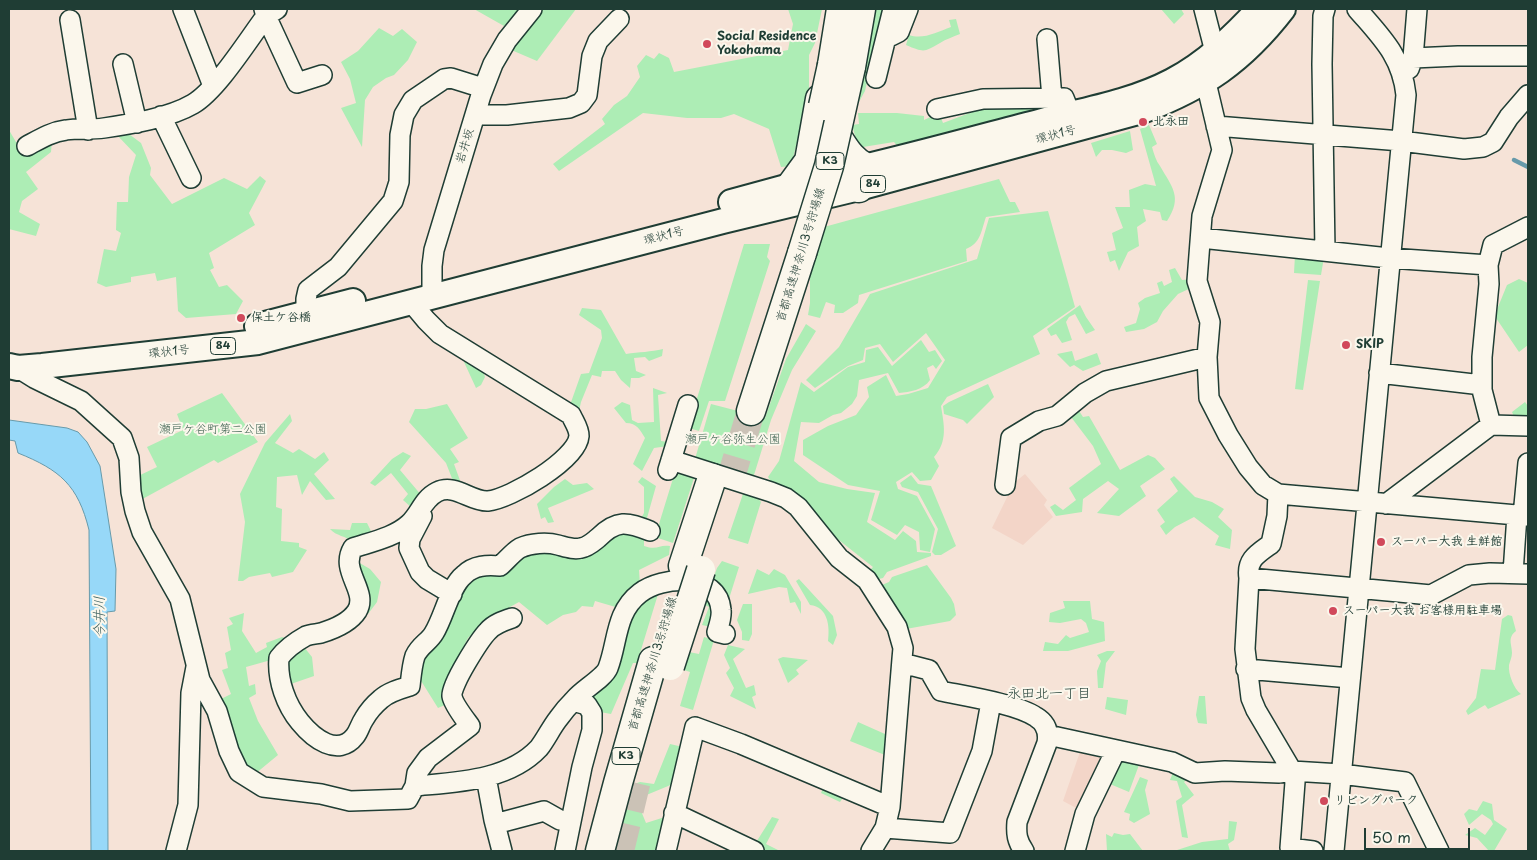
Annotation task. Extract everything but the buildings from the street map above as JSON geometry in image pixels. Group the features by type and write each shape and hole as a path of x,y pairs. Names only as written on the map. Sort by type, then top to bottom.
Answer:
{"highway":[{"name":"首都高速神奈川3号狩場線","path":"841,9 842,66"},
{"name":"首都高速神奈川3号狩場線","path":"743,408 794,252 810,163 861,9"},
{"path":"817,167 820,99"},
{"path":"817,167 835,157 847,106"},
{"path":"799,194 809,161 817,167 862,177 859,164 848,154 840,141"},
{"name":"首都高速神奈川3号狩場線","path":"600,851 618,783 662,663 720,481"},
{"name":"首都高速神奈川3号狩場線","path":"638,776 662,663"}],"main road":[{"name":"環状1号","path":"12,363 258,342 306,322 425,293 862,177 1070,113 1129,98 1153,89 1190,70 1215,52 1236,34 1259,9"},
{"name":"環状1号","path":"862,177 1142,112 1173,100 1204,83 1248,50 1283,9"}],"street":[{"path":"183,9 213,86"},
{"name":"岩井坂","path":"425,293 434,250 483,88 493,64 507,40 532,9"},
{"path":"876,78 893,9"},
{"path":"886,35 891,36 899,32 908,9"},
{"path":"1204,9 1215,52"},
{"path":"1325,9 1323,16 1325,251"},
{"path":"1334,851 1406,95 1404,78 1389,46 1357,9"},
{"path":"1404,78 1413,58 1417,9"},
{"path":"27,146 47,134 137,122 161,116 193,104 213,86 269,11"},
{"path":"269,11 297,83 322,75"},
{"path":"474,115 507,115 569,108 580,104 587,95 592,56 598,41 619,19"},
{"path":"70,20 88,130"},
{"path":"1047,39 1052,98"},
{"path":"1413,58 1528,56"},
{"path":"123,64 137,122"},
{"path":"306,322 308,290 338,267 393,201 399,182 400,134 404,115 413,100 444,79 451,78 483,88"},
{"path":"1204,83 1208,91 1222,150 1202,216 1197,281 1210,322 1207,357 1209,398 1228,435 1248,467 1263,485 1278,494 1523,516"},
{"path":"1216,126 1401,141 1464,149 1483,146 1493,142 1509,117 1528,95"},
{"path":"937,109 983,99 1064,98 1070,113"},
{"path":"161,116 191,178"},
{"path":"1491,426 1482,385 1482,358 1489,284 1488,265 1493,245 1528,227"},
{"path":"1201,238 1389,258 1488,265"},
{"path":"425,293 426,320 440,334 571,415 577,426 579,437 574,448 549,471 531,483 499,499 487,501 476,499 445,489 436,492 428,499 410,523 398,532 353,548 348,560 359,594 360,603 358,610 350,619 330,630 307,636 279,658 281,681 285,695 300,722 320,742 332,746 349,742 356,736 364,719 382,698 410,686 415,657 422,644 433,636 462,575 473,568 486,565 500,566 518,549 542,544 582,548 622,522 650,530"},
{"path":"1005,485 1011,438 1040,421 1058,416 1086,393 1106,381 1207,357"},
{"path":"12,363 34,378 82,401 122,438 129,458 135,511 142,532 180,599 200,680 217,711 229,751 239,772 263,787 321,794 350,800 408,799 415,786 417,773 428,758 470,726 452,697 452,688 488,630 500,622 512,618"},
{"path":"1379,373 1482,385"},
{"path":"688,405 669,466 770,492 786,498 798,507 838,558 867,580 897,627 903,648 890,807 885,828 871,851"},
{"path":"1386,504 1491,426 1528,426"},
{"path":"1249,578 1431,595 1468,575 1490,573 1521,574 1523,516 1528,464"},
{"path":"1278,494 1277,516 1271,544 1260,552 1250,563 1248,569 1246,669 1251,698 1256,710 1292,771 1295,782 1290,848 1313,851"},
{"path":"428,499 425,513 410,539 409,548 420,572 427,579 452,594"},
{"path":"415,786 486,777 510,768 526,759 540,747 558,718 573,701 607,670 614,637 622,617 631,602 651,586 672,580 685,579 709,589 718,598 721,610 717,632 725,634"},
{"path":"902,663 929,670 941,691 1018,709 1036,716 1046,728 1048,735 1047,743 1017,822 1016,834 1018,844 1024,851"},
{"path":"176,851 188,805 191,693 196,666"},
{"path":"1246,669 1350,678"},
{"path":"565,851 582,767 592,730 592,713 587,705 573,701"},
{"path":"885,828 950,833 982,751 992,702"},
{"path":"666,851 695,727 741,744 890,807"},
{"path":"1048,735 1172,762 1195,772 1279,773 1292,771 1341,774 1406,782 1439,851"},
{"path":"1075,851 1085,814 1116,750"},
{"path":"486,777 502,851"},
{"path":"495,824 544,811 560,820"},
{"path":"674,813 754,851"}],"shaded area":[{"path":"1025,474 1047,500 1044,505 1053,517 1023,545 992,528 1014,483"},
{"path":"1081,749 1108,755 1080,810 1063,801"}],"green space":[{"path":"474,9 519,9 504,26"},
{"path":"543,9 576,9 537,61 509,49 536,14"},
{"path":"788,9 822,9 815,43 809,55 809,95 791,166 781,167 769,129 734,114 721,118 687,118 643,113 559,171 553,164 605,124 602,119 614,105 627,96 640,77 637,66 646,55 654,59 659,53 669,58 674,72 788,50 793,24"},
{"path":"876,9 882,9 883,11 865,91 859,102"},
{"path":"1161,9 1181,9 1184,14 1174,24"},
{"path":"956,19 960,34 924,50 906,45 909,35 920,37 935,33 951,27 949,20"},
{"path":"379,28 393,36 402,29 417,42 408,60 394,75 373,87 365,100 362,147 341,108 356,103 350,79 341,62 358,51"},
{"path":"1035,107 1020,118 899,148 894,142 863,147 856,139 852,125 859,124 858,113 897,113 924,116 924,120 939,113 943,123 983,108"},
{"path":"1149,125 1157,144 1152,147 1157,162 1174,192 1174,205 1167,221 1162,220 1160,212 1143,209 1146,221 1137,227 1139,246 1128,252 1119,271 1115,260 1110,262 1107,252 1116,250 1112,233 1123,228 1115,207 1130,207 1129,190 1145,184 1156,186 1140,129"},
{"path":"9,130 16,142 30,153 52,140 51,152 26,172 38,189 22,201 19,212 40,224 36,236 9,229"},
{"path":"125,131 141,143 151,168 150,175 172,204 224,178 247,189 260,176 266,181 249,213 255,225 209,253 214,268 210,270 219,287 227,285 243,301 236,314 186,318 178,311 176,277 157,281 155,273 131,277 131,282 106,287 97,283 104,249 116,251 121,233 116,230 117,202 128,202 129,177 136,155 117,135"},
{"path":"1130,131 1133,150 1126,153 1102,150 1096,157 1091,143"},
{"path":"999,179 1010,202 1015,202 1020,212 986,217 978,240 966,249 967,261 859,295 858,303 843,313 834,313 835,305 826,302 820,318 808,315 810,268 824,227"},
{"path":"1048,211 1075,307 1033,336 1040,354 947,397 941,406 944,433 941,445 934,457 939,466 931,480 920,481 912,472 896,482 898,489 917,496 935,529 930,552 920,550 919,532 905,525 897,535 871,520 880,491 848,485 803,455 803,440 828,426 856,415 869,397 867,387 886,375 896,396 928,388 945,360 926,333 893,362 880,344 865,348 863,360 848,366 815,388 806,380 839,347 870,294 977,259 989,218"},
{"path":"744,244 770,244 767,257 770,261 725,401 709,401 699,431 689,428 691,418"},
{"path":"1295,255 1324,257 1321,275 1294,273"},
{"path":"1175,268 1182,280 1192,279 1193,287 1178,294 1163,311 1157,322 1144,329 1126,332 1124,327 1136,323 1140,309 1138,303 1145,298 1160,293 1157,283 1162,281 1164,286 1172,282 1169,270"},
{"path":"1519,279 1528,283 1528,345 1519,352 1496,318 1498,307 1507,285"},
{"path":"1308,280 1320,281 1303,390 1295,389"},
{"path":"1080,305 1095,330 1086,334 1075,314 1069,317 1066,322 1072,340 1062,343 1056,334 1051,336 1047,329"},
{"path":"582,308 601,310 626,354 663,349 662,356 649,361 645,357 634,358 636,371 646,375 639,378 631,378 630,388 615,371 602,371 601,377 592,375 579,411 570,405 581,374 589,373 602,338 601,330 579,315"},
{"name":"瀬戸ケ谷弥生公園","path":"806,324 816,331 792,370 771,420 754,475 749,477 695,459 711,404 765,418 786,359"},
{"path":"921,340 929,352 935,350 942,361 936,369 933,365 927,368 930,380 924,386 912,391 899,393 888,373 859,380 857,396 852,404 841,413 819,423 801,422 794,461 819,482 875,493 867,522 895,540 903,531 916,541 917,552 931,553 931,556 887,572 883,578 870,581 865,575 873,567 778,492 768,477 779,461 801,382 814,392 848,367 865,362 866,350 878,347 892,366"},
{"path":"1072,351 1075,361 1097,353 1101,364 1083,371 1074,365 1070,367 1057,354"},
{"path":"466,359 483,371 485,377 481,385 476,388 464,362"},
{"path":"988,384 994,397 967,424 963,420 944,414 943,406"},
{"path":"653,388 667,393 658,395 661,441 668,442 668,446 654,448 642,471 633,464 645,438 633,424 626,423 614,408 622,402 630,405 632,420 638,423 654,422"},
{"name":"瀬戸ケ谷町第二公園","path":"222,393 258,442 218,463 214,460 137,502 134,478 157,467 147,447 183,430 177,414"},
{"path":"1525,402 1528,406 1528,420 1515,419 1512,412"},
{"path":"447,404 468,438 450,449 459,462 454,464 462,486 453,481 446,463 409,422 415,409 426,409"},
{"path":"1076,406 1083,417 1089,416 1120,470 1148,455 1155,458 1165,469 1140,486 1146,496 1119,516 1097,513 1119,489 1108,481 1083,499 1082,512 1056,516 1050,507 1055,504 1063,510 1076,500 1069,488 1101,464 1093,446 1068,413"},
{"path":"290,414 292,421 275,443 293,453 299,449 315,459 324,452 329,460 314,474 335,499 326,500 310,481 302,495 297,475 277,477 276,507 282,509 281,541 299,543 299,547 307,550 293,572 272,577 270,573 238,581 245,522 240,494 265,443"},
{"path":"403,452 411,456 400,470 422,496 412,508 403,500 408,494 391,473 375,486 370,483 392,459"},
{"path":"675,472 694,478 673,543 655,537"},
{"path":"911,475 918,484 931,486 956,546 941,555 935,555 932,552 938,529 918,492 902,487 900,483"},
{"path":"1174,476 1195,497 1212,502 1224,509 1218,517 1232,530 1230,549 1215,545 1219,536 1194,517 1175,527 1166,535 1160,526 1165,522 1157,510 1178,491 1170,479"},
{"path":"642,477 656,486 645,525 639,522 644,513 644,487 638,482"},
{"path":"565,479 573,485 587,483 594,489 548,508 554,522 548,523 545,517 541,519 537,504"},
{"path":"743,494 757,497 761,502 748,544 728,538"},
{"path":"352,523 367,523 373,535 353,542 330,529 350,530"},
{"path":"614,529 644,533 644,546 655,548 670,546 669,555 639,570 640,585 619,608 595,601 593,607 582,606 576,612 563,615 547,625 519,602 485,621 468,638 446,680 447,704 438,708 418,676 429,649 465,584 485,572 506,574 524,554 542,548 582,553"},
{"path":"722,561 739,567 728,602 713,579"},
{"path":"358,562 370,569 381,582 377,602 368,614 362,612"},
{"path":"927,565 951,598 956,615 950,621 906,629 877,587 889,582 892,577"},
{"path":"757,569 769,575 774,569 785,575 801,602 801,614 795,602 790,603 787,588 779,587 748,594"},
{"path":"799,579 833,616 837,635 833,645 828,641 829,629 824,613 821,609 810,605 796,581"},
{"path":"659,591 637,663 633,663 611,714 600,712 587,694 635,609 646,597"},
{"path":"709,596 714,606 711,627 702,625 709,607 705,605"},
{"path":"1063,601 1090,601 1092,619 1104,622 1105,641 1068,651 1043,651 1045,642 1058,644 1066,635 1070,638 1089,632 1086,623 1081,619 1060,623 1049,622 1050,613 1065,608"},
{"path":"743,604 752,604 752,634 749,641 742,640 742,632 737,620"},
{"path":"244,613 242,631 256,653 267,647 266,643 282,637 291,641 271,660 246,667 249,686 255,684 256,694 249,698 258,721 278,755 255,774 242,764 219,700 231,694 222,670 228,668 225,653 231,650 227,627 233,624 229,618"},
{"path":"1508,615 1512,616 1516,631 1511,639 1512,653 1509,673 1518,692 1521,694 1488,709 1485,705 1468,715 1466,711 1476,698 1481,669 1495,670 1502,619"},
{"path":"704,637 714,640 693,710 680,706 690,672 684,670 689,652 699,654"},
{"path":"728,645 745,649 733,659 746,688 754,685 756,695 752,697 756,709 730,696 734,688 726,673 730,668 724,655"},
{"path":"304,647 312,657 314,676 288,685 285,657"},
{"path":"1107,651 1115,651 1106,663 1103,688 1098,688 1097,671 1101,661 1097,655"},
{"path":"783,657 808,660 796,670 799,674 788,683 778,659"},
{"path":"1199,696 1205,696 1207,724 1198,723 1196,715"},
{"path":"1107,697 1128,700 1126,715 1105,709"},
{"path":"858,722 885,734 885,755 850,741"},
{"path":"670,744 683,747 673,784 644,796 645,803 639,806 646,823 665,817 658,851 612,851 622,811 638,805 628,797 631,785 640,782 654,784"},
{"path":"1122,759 1139,765 1129,792 1110,784"},
{"path":"1174,770 1189,777 1184,782 1194,795 1182,805 1188,838 1182,837 1176,801 1182,797 1177,781 1170,780"},
{"path":"1140,777 1148,780 1145,790 1150,814 1134,823 1129,820 1130,814 1124,812"},
{"path":"824,786 844,796 840,802 821,793"},
{"path":"1483,801 1492,804 1494,820 1507,829 1494,851 1489,851 1477,838 1465,835 1475,828 1485,835 1493,824 1491,820 1482,814 1469,825 1464,814 1469,809 1477,811"},
{"path":"772,817 779,819 766,844 780,851 765,851 755,844"},
{"path":"1229,821 1237,822 1234,840 1228,844 1230,851 1174,851 1202,842 1228,839"},
{"path":"1114,833 1130,834 1143,851 1107,851 1106,834 1112,837"}],"water":[{"name":"今井川","path":"9,420 67,428 78,432 87,442 100,466 116,569 115,611 107,612 108,851 91,851 89,530 79,501 65,481 45,466 18,453 15,441 9,440"}],"waterway":[{"path":"1514,160 1528,167"}],"tunnel":[{"path":"729,484 751,411"},
{"path":"620,851 638,776"}],"place":[{"name":"Social Residence Yokohama","path":"707,44"},
{"name":"北永田","path":"1143,122"},
{"name":"保土ケ谷橋","path":"241,318"},
{"name":"SKIP","path":"1346,345"},
{"name":"スーパー大我 生鮮館","path":"1381,542"},
{"name":"スーパー大我 お客様用駐車場","path":"1333,611"},
{"name":"リビングパーク","path":"1324,801"}],"district":[{"name":"永田北一丁目","path":"1049,694"}]}
